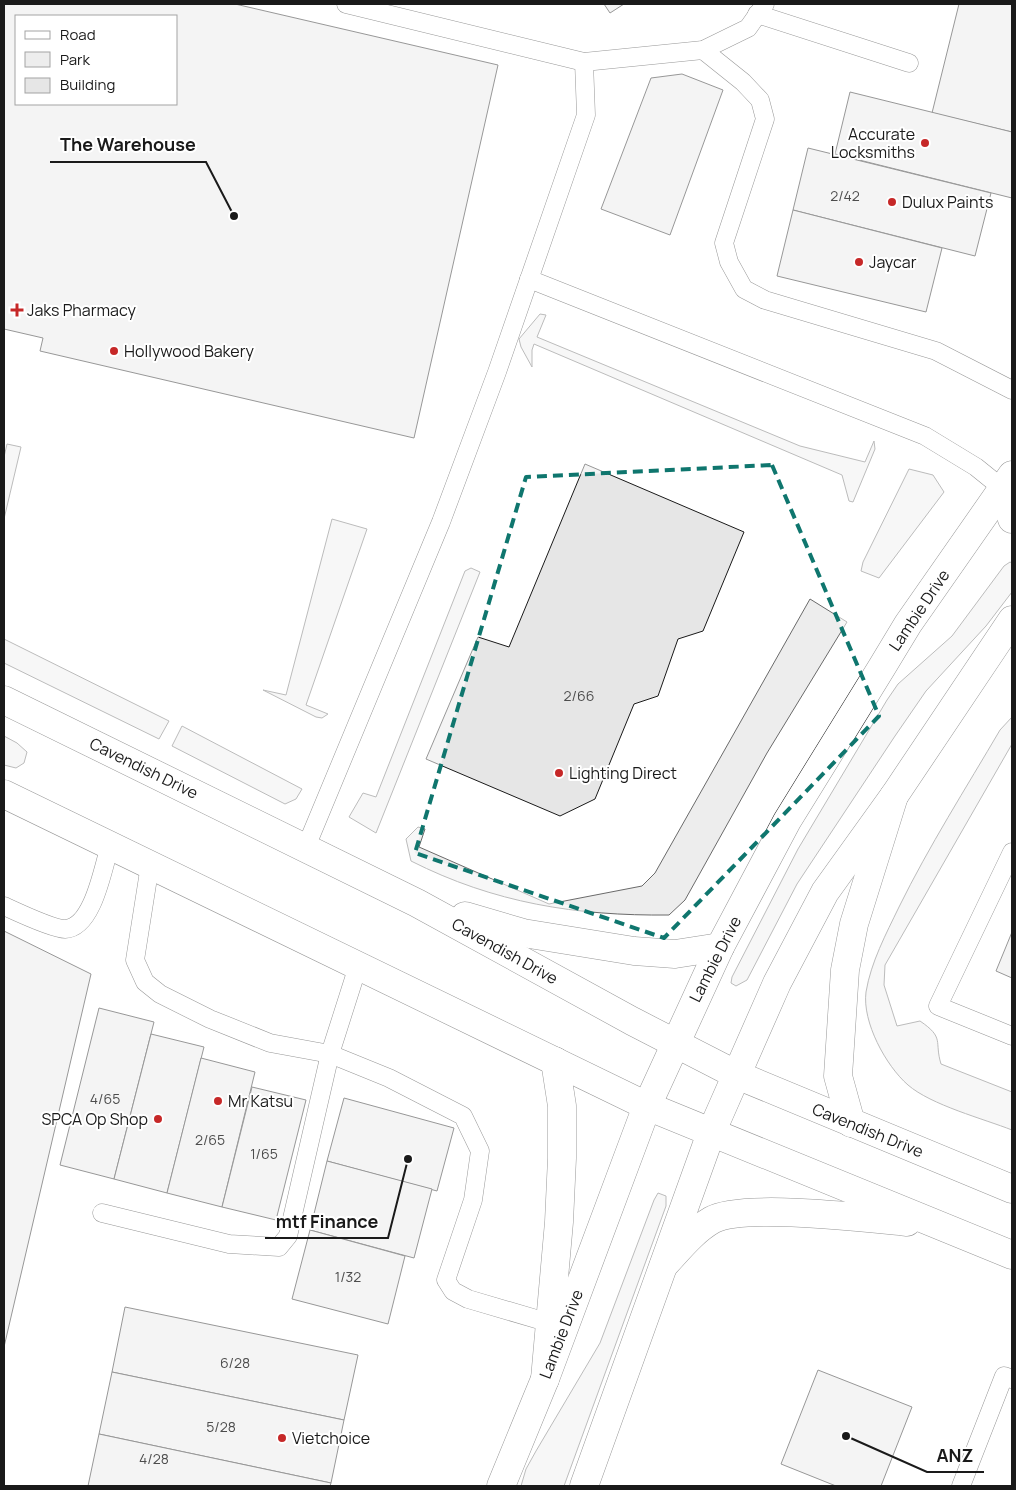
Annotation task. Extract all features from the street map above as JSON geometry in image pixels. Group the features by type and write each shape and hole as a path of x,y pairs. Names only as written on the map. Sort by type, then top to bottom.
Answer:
{"main road":[{"path":"1009,484 1012,519"},
{"name":"Lambie Drive","path":"501,1486 545,1379 557,1325 674,1043 720,947 787,820 908,624 1009,484"},
{"path":"584,1486 711,1133 777,983 825,892 1004,647 1012,620"},
{"name":"Cavendish Drive","path":"4,700 418,903 674,1043 737,1075 1012,1189"},
{"path":"4,794 647,1106 1012,1255"},
{"path":"851,1123 838,1076 844,970 854,924 894,796"},
{"path":"418,903 523,933 634,951 675,954 720,947"},
{"name":"Lambie Drive","path":"555,1061 562,1106 563,1139 557,1325"},
{"path":"664,1265 693,1233 712,1220 723,1216 750,1213 830,1215 938,1225"}],"lane":[{"path":"346,4 584,62 703,50 748,28 761,9 909,63"},
{"path":"703,50 743,82 760,100 765,119 724,242 729,262 744,289 765,300 936,351 1012,390"},
{"path":"306,847 441,522 497,372 586,115 584,62"},
{"path":"529,279 926,436 976,467 1009,484"},
{"path":"4,906 64,929 76,927 87,916 110,846"},
{"path":"1012,852 938,1006 1012,1036"},
{"path":"150,865 134,960 145,982 160,994 210,1019 270,1043 330,1054 389,1078 463,1116 480,1151 473,1200 446,1280 453,1291 468,1299 557,1325"},
{"path":"102,1213 229,1244 279,1247 288,1236 330,1054 358,966"},
{"path":"961,1486 1004,1376 1012,1379"}],"highlighted area":[{"path":"772,465 879,716 664,938 415,853 526,477"}],"green space":[{"path":"540,314 546,315 537,337 800,446 865,462 874,441 875,449 853,502 849,501 842,475 534,344 532,367 521,347 519,339"},
{"path":"7,444 21,447 4,519 4,457"},
{"path":"909,469 933,475 944,492 879,578 861,571 863,562"},
{"path":"332,519 367,529 306,705 328,714 322,718 316,717 263,690 286,695"},
{"path":"1010,562 1012,563 1012,592 986,626 926,691 797,884 747,980 736,986 731,983 732,977 798,849 887,700 898,684 952,636 1004,566"},
{"path":"471,568 480,572 376,833 349,817 363,793 376,797 465,571"},
{"path":"810,599 847,622 767,753 685,900 669,915 601,913 536,904 473,887 411,861 406,839 418,827 425,829 419,847 549,904 642,886 655,873"},
{"path":"4,639 169,721 159,739 4,663"},
{"path":"1012,717 1012,744 885,965 884,985 897,1026 920,1021 928,1027 936,1036 941,1064 1012,1092 1012,1130 930,1099 908,1085 892,1067 877,1043 868,1017 866,992 875,959 911,884 935,839 1000,730"},
{"path":"182,726 302,789 296,799 285,804 172,746"},
{"path":"4,736 17,743 27,752 24,763 16,768 4,765"},
{"path":"658,1193 666,1196 666,1206 564,1486 521,1486 526,1469 600,1343"}],"building":[{"path":"4,4 235,4 498,65 414,438 40,351 43,338 4,329"},
{"path":"604,4 624,4 610,13"},
{"path":"959,4 1012,4 1012,132 932,113"},
{"path":"682,74 723,90 670,235 601,209 651,78"},
{"name":"Accurate Locksmiths","path":"850,92 1012,132 1012,198 835,154"},
{"name":"Dulux Paints","path":"808,148 991,193 975,256 793,210"},
{"name":"Jaycar","path":"793,210 942,248 926,312 777,276"},
{"path":"585,464 744,532 703,631 678,639 658,696 634,704 595,799 560,816 426,759 478,637 509,647"},
{"path":"4,931 91,974 4,1347"},
{"path":"1012,932 1012,978 996,971"},
{"path":"99,1008 154,1022 114,1179 60,1165"},
{"name":"SPCA Op Shop","path":"151,1034 204,1047 167,1193 114,1179"},
{"path":"201,1058 255,1072 222,1207 167,1193"},
{"path":"252,1087 306,1100 276,1220 222,1207"},
{"path":"344,1098 454,1128 437,1191 327,1161"},
{"path":"327,1161 432,1189 414,1258 310,1230"},
{"path":"310,1230 405,1256 388,1324 292,1299"},
{"path":"125,1307 358,1355 344,1420 112,1372"},
{"path":"818,1370 912,1407 881,1486 836,1486 781,1464"},
{"path":"112,1372 344,1420 331,1483 99,1434"},
{"path":"99,1434 331,1483 330,1486 88,1486"}],"place":[{"name":"Accurate Locksmiths","path":"925,143"},
{"name":"Dulux Paints","path":"892,202"},
{"name":"The Warehouse","path":"234,216"},
{"name":"Jaycar","path":"859,262"},
{"name":"Jaks Pharmacy","path":"17,310"},
{"name":"Hollywood Bakery","path":"114,351"},
{"name":"Lighting Direct","path":"559,773"},
{"name":"Mr Katsu","path":"218,1101"},
{"name":"SPCA Op Shop","path":"158,1119"},
{"name":"mtf Finance","path":"408,1159"},
{"name":"ANZ","path":"846,1436"},
{"name":"Vietchoice","path":"282,1438"}]}
